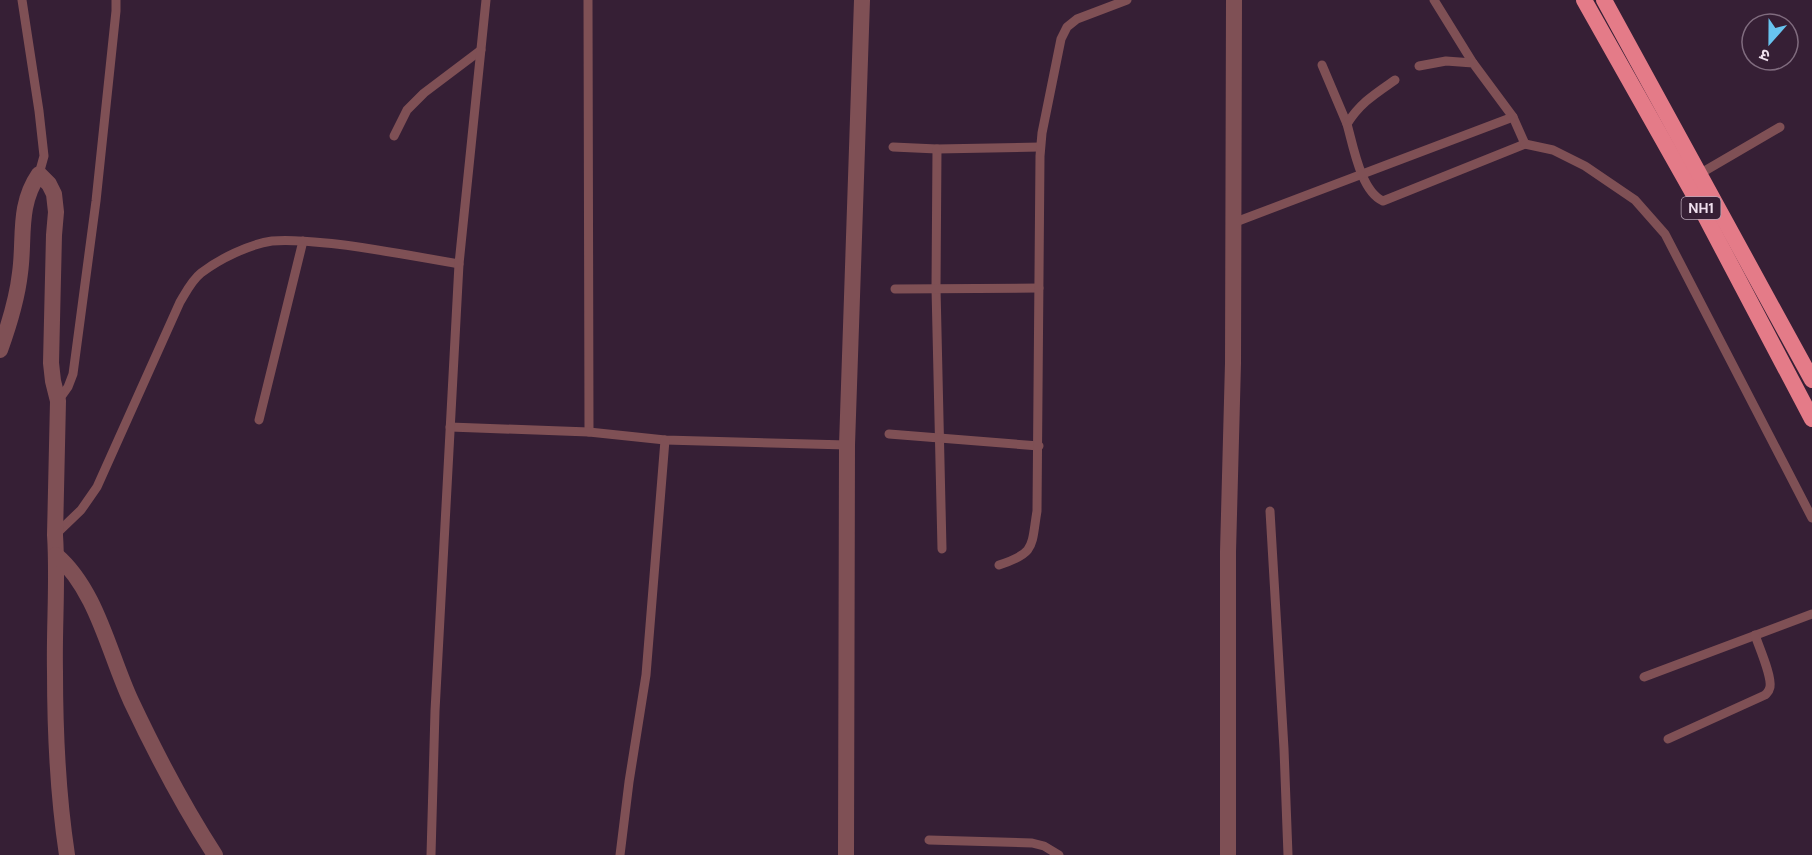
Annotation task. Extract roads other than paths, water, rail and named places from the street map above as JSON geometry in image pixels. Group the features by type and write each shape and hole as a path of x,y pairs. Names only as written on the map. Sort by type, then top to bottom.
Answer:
{"highway":[{"name":"NH1","path":"1584,0 1693,178 1812,380"},
{"name":"NH1","path":"1604,0 1812,419"}],"street":[{"path":"846,855 847,445 862,0"},
{"path":"1228,855 1227,552 1233,363 1234,0"},
{"path":"0,350 9,326 21,272 22,229 27,195 39,174 49,184 56,202 51,363 58,401 54,672 56,728 67,855"},
{"path":"56,555 69,566 87,592 130,699 187,812 215,855"}],"lane":[{"path":"22,0 44,156 39,174"},
{"path":"58,401 68,387 73,374 96,201 116,0"},
{"path":"431,855 435,711 459,264 486,0"},
{"path":"588,0 589,432"},
{"path":"999,565 1020,558 1027,552 1032,542 1037,511 1040,147 1060,39 1067,27 1077,19 1127,0"},
{"path":"1434,0 1473,63 1513,117 1525,144"},
{"path":"394,136 407,110 442,79 481,50"},
{"path":"1419,66 1446,61 1473,63"},
{"path":"1322,65 1347,124 1362,174 1377,198 1383,201 1525,144 1553,150 1585,166 1635,200 1665,234 1812,518"},
{"path":"1347,124 1366,100 1395,80"},
{"path":"1233,223 1513,117"},
{"path":"1693,178 1780,127"},
{"path":"893,147 937,149 1040,147"},
{"path":"937,149 936,288 942,549"},
{"path":"55,535 81,510 97,488 165,334 189,286 200,274 247,248 271,242 303,240 459,264"},
{"path":"259,420 303,240"},
{"path":"895,289 1039,288"},
{"path":"450,427 589,432 665,440 847,445"},
{"path":"889,434 1038,446"},
{"path":"620,855 628,782 646,675 665,440"},
{"path":"1270,511 1288,855"},
{"path":"1644,677 1812,614"},
{"path":"1668,739 1765,695 1769,691 1770,684 1755,635"},
{"path":"929,840 1032,843 1044,846 1059,855"}]}
